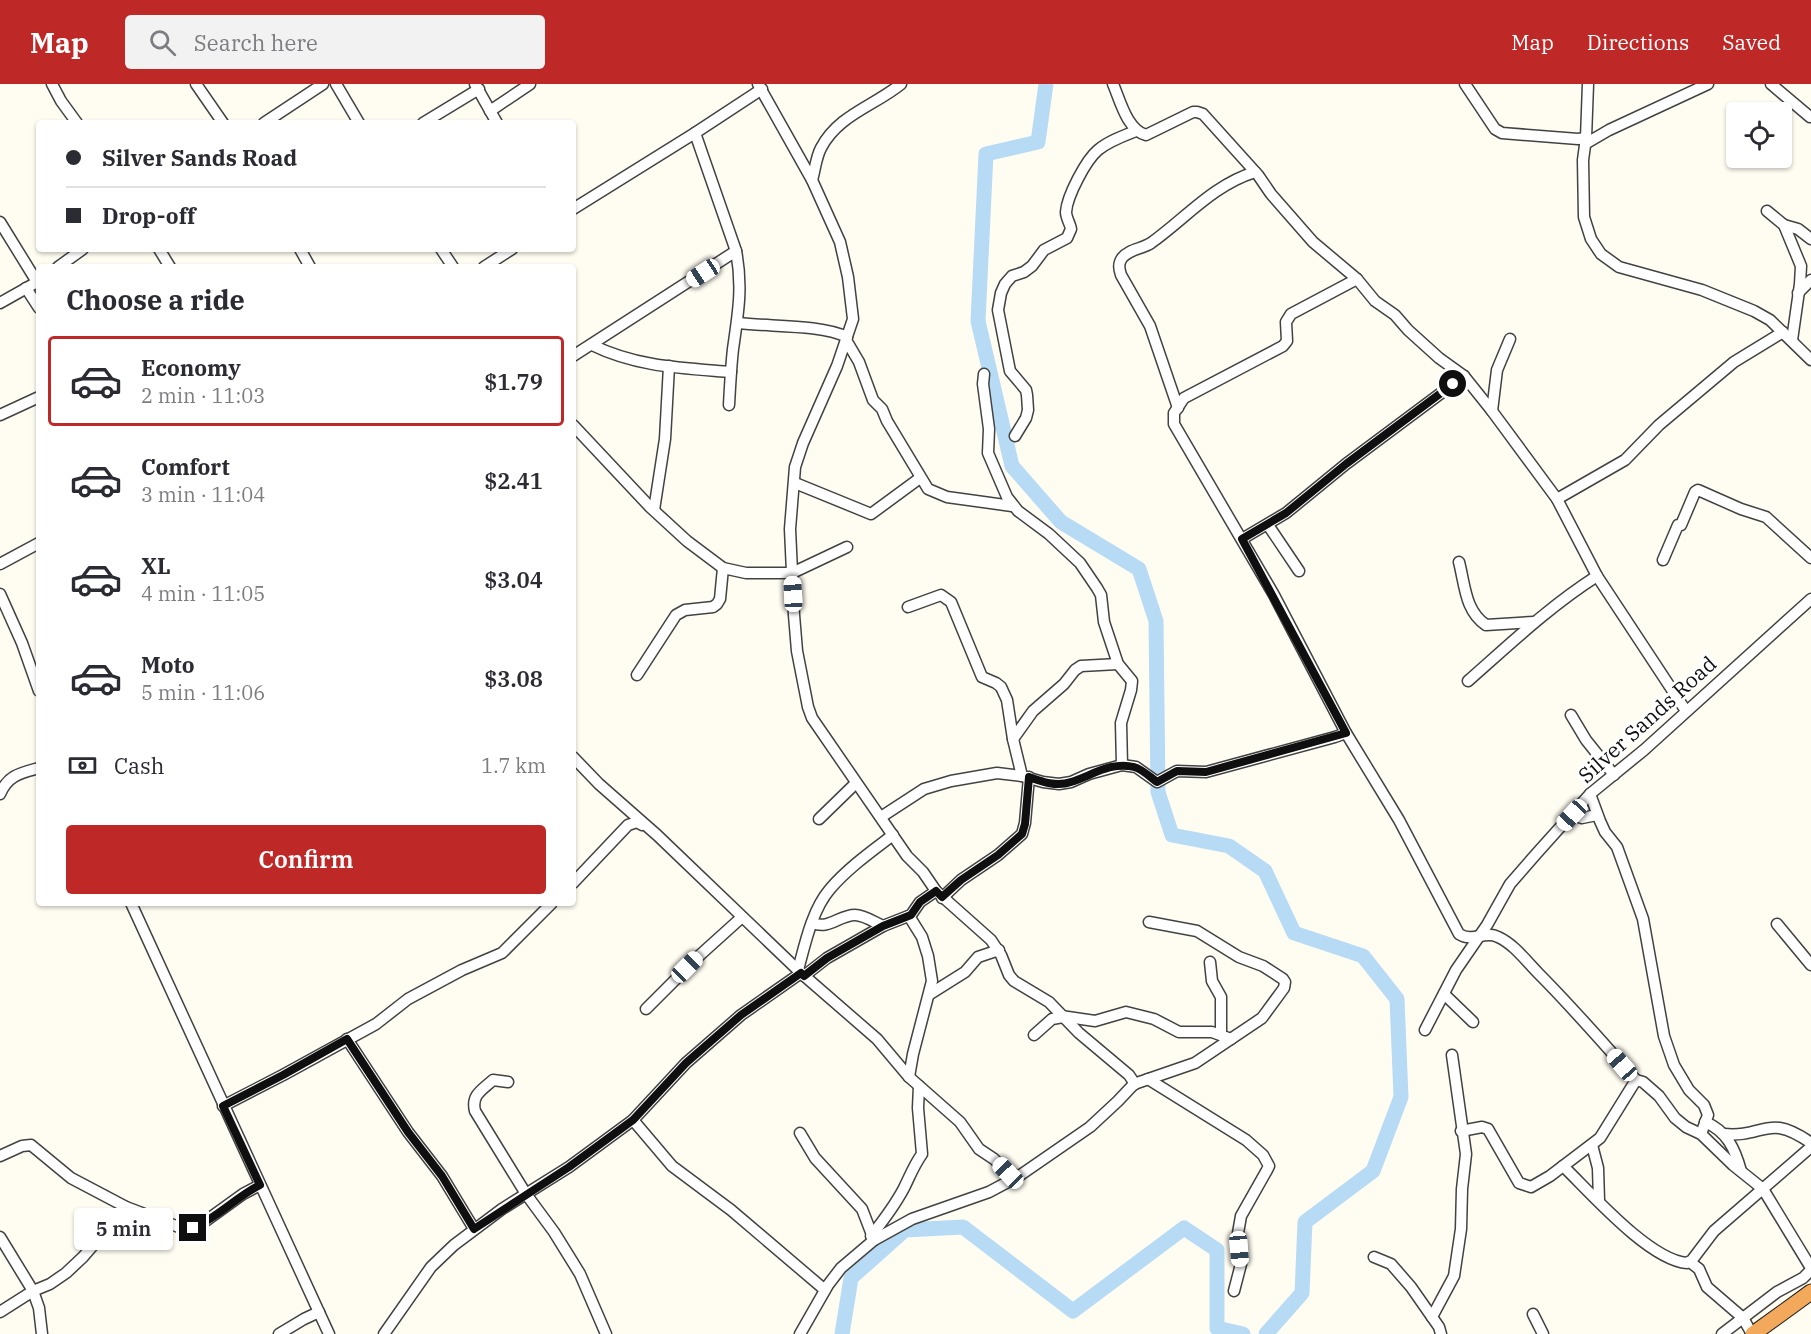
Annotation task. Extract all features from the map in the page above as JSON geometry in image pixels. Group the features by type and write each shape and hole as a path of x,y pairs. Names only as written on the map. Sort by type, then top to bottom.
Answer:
{"highway":[{"path":"1760,1332 1811,1292"}],"street":[{"path":"52,84 75,120"},
{"path":"196,84 221,120"},
{"path":"269,120 323,84"},
{"path":"336,84 358,120"},
{"path":"490,111 530,84"},
{"path":"812,180 821,147 837,127 848,117 901,84"},
{"path":"1113,84 1132,126 1136,131 1146,135 1197,112 1203,114 1255,171 1271,195 1313,242 1357,279 1375,301 1395,315 1439,358 1464,376 1557,499 1597,576 1686,711"},
{"path":"1465,84 1495,129 1509,134 1586,141 1708,84"},
{"path":"1587,84 1586,141 1583,160 1584,217 1591,238 1601,254 1619,267 1702,290 1754,311 1770,320 1811,360"},
{"path":"1685,84 1695,91"},
{"path":"1771,84 1810,117"},
{"path":"427,120 477,86 495,120"},
{"path":"576,207 695,134 760,87 812,180 840,242 848,278 853,319 847,339 797,458 790,529 797,651 808,707 820,733 907,856 939,894 985,934 999,950 1006,970 1014,981 1049,1002 1062,1017 1128,1075 1135,1084"},
{"path":"1015,436 1026,418 1027,395 1026,390 1010,371 998,310 1001,293 1012,276 1024,272 1032,266 1044,250 1067,238 1071,229 1066,213 1067,207 1076,183 1094,154 1118,138 1136,131"},
{"path":"695,134 736,251 741,296 729,405"},
{"path":"1255,171 1220,187 1152,242 1128,252 1120,260 1121,275 1150,326 1176,410 1174,424 1242,539 1346,733 1399,820 1458,934 1466,938 1491,935 1499,937 1516,949 1583,1019 1636,1080 1643,1082 1659,1096 1675,1118 1686,1127 1701,1134 1763,1189 1811,1269 1803,1278 1777,1292 1722,1334"},
{"path":"1767,211 1784,225 1798,229 1811,239"},
{"path":"0,222 36,278"},
{"path":"1784,225 1800,266 1792,340"},
{"path":"576,354 736,251"},
{"path":"62,264 79,252"},
{"path":"489,264 507,252"},
{"path":"1176,410 1184,398 1283,346 1287,341 1286,322 1291,314 1357,279"},
{"path":"1798,294 1811,280"},
{"path":"0,303 36,282"},
{"path":"26,288 36,303"},
{"path":"738,323 837,332 847,339 863,369 873,400 882,408 887,421 928,489 938,494 1012,506"},
{"path":"1557,499 1624,460 1659,425 1734,362 1783,332"},
{"path":"1492,411 1497,370 1510,339"},
{"path":"592,345 625,359 731,372"},
{"path":"654,510 665,439 669,366"},
{"path":"984,374 983,384 989,429 988,453 1012,506 1080,563 1101,595 1104,622 1118,664 1132,681 1121,723 1122,765"},
{"path":"1242,539 1294,507 1400,422 1464,376"},
{"path":"0,415 36,398"},
{"path":"576,428 654,510 687,541 723,568 746,573 792,573 847,547"},
{"path":"795,483 871,514 920,478"},
{"path":"1663,560 1678,525 1681,525 1695,492 1698,490 1766,517 1811,558"},
{"path":"1268,525 1299,571"},
{"path":"0,564 36,545"},
{"path":"1459,562 1469,606 1480,621 1486,625 1534,622"},
{"path":"637,675 676,615 685,610 713,607 717,604 720,599 723,568"},
{"path":"1468,681 1534,622 1569,594 1597,576"},
{"path":"0,594 22,643 36,683"},
{"path":"384,1334 431,1267 474,1229 569,1167 633,1120 686,1063 741,1015 801,973 883,926 909,916 920,902 939,894 961,880 998,855 1022,834 1025,824 1026,776 1013,739 1007,700 1001,687 996,682 982,677 949,599 941,595 934,596 908,607"},
{"name":"Silver Sands Road","path":"1425,1030 1456,970 1510,885 1590,794 1811,599"},
{"path":"1013,739 1033,711 1064,684 1075,670 1081,666 1118,664"},
{"path":"1571,715 1586,740 1614,775"},
{"path":"880,817 924,789 951,781 997,773 1026,776 1043,782 1059,784 1122,765 1137,767 1157,782 1177,771 1206,772 1346,733"},
{"path":"576,760 741,918 877,1038 909,1077 960,1122 979,1149 994,1159 1008,1173 1019,1176"},
{"path":"0,794 3,785 15,774 36,769"},
{"path":"819,819 856,783"},
{"path":"1590,794 1605,832 1617,847 1642,919 1664,1036 1671,1056 1689,1090 1704,1105 1708,1115 1701,1134"},
{"path":"1572,815 1582,818 1597,815"},
{"path":"576,880 628,825 637,822 645,826"},
{"path":"801,973 813,922 830,889 868,854 893,835"},
{"path":"132,906 329,1334"},
{"path":"223,1106 376,1024 408,999 462,970 502,953 549,906"},
{"path":"813,922 826,925 853,915 861,916 883,926"},
{"path":"909,916 922,937 932,981 909,1077"},
{"path":"646,1009 741,918"},
{"path":"873,1238 912,1219 989,1192 1019,1176 1090,1127 1135,1084 1195,1063 1226,1036 1262,1018 1284,988 1283,979 1263,966 1239,957 1197,931 1149,922"},
{"path":"1777,924 1811,965"},
{"path":"930,994 965,972 978,957 999,950"},
{"path":"1210,962 1212,981 1221,998 1226,1036"},
{"path":"1444,994 1473,1022"},
{"path":"1034,1035 1052,1020 1062,1017 1095,1021 1126,1012 1154,1019 1184,1033 1206,1032 1226,1036"},
{"path":"347,1039 408,1132 442,1176 474,1229"},
{"path":"1432,1317 1454,1276 1458,1257 1466,1155 1452,1055"},
{"path":"1148,1079 1246,1140 1268,1162 1267,1170 1241,1216 1238,1233 1241,1264 1234,1291"},
{"path":"508,1082 493,1080 475,1096 475,1111 526,1194 554,1232 580,1274 606,1334"},
{"path":"1461,1131 1482,1127 1488,1129 1519,1183 1526,1187 1535,1185 1600,1138 1636,1080"},
{"path":"800,1334 825,1290 841,1268 873,1238 905,1187 914,1164 922,1154 918,1108 919,1086"},
{"path":"633,1120 672,1166 731,1210 825,1290"},
{"path":"1705,1122 1724,1134 1734,1149 1741,1171"},
{"path":"1563,1166 1618,1221 1659,1253 1683,1263 1690,1262 1714,1231 1811,1145 1780,1127 1764,1128 1737,1135 1724,1134"},
{"path":"800,1133 815,1158 862,1209 873,1238"},
{"path":"0,1156 22,1146 31,1145 71,1178 126,1208 176,1227 193,1228 260,1185"},
{"path":"1592,1145 1598,1168 1599,1201"},
{"path":"0,1311 33,1291 50,1284 83,1257 126,1208"},
{"path":"0,1237 33,1291 39,1308 42,1334"},
{"path":"1374,1257 1391,1264 1411,1287 1441,1334"},
{"path":"1690,1262 1699,1269 1707,1287 1760,1332"},
{"path":"279,1334 303,1318 319,1312"},
{"path":"1533,1314 1543,1334"}],"waterway":[{"path":"1046,84 1038,142 986,154 978,321 1012,466 1061,522 1139,569 1156,621 1158,792 1172,835 1229,846 1265,871 1294,933 1363,956 1397,999 1401,1097 1373,1171 1305,1222 1302,1293 1266,1334"},
{"path":"842,1334 851,1278 905,1230 963,1227 1073,1311 1184,1228 1217,1250 1217,1328 1243,1334"}],"route":[{"path":"193,1228 260,1185 223,1106 347,1039 408,1132 442,1176 474,1229 616,1134 633,1120 686,1063 741,1015 801,973 804,976 827,958 883,926 911,915 920,902 936,891 942,897 961,880 998,855 1022,834 1027,809 1029,777 1059,784 1122,765 1137,767 1157,782 1177,771 1206,772 1346,733 1242,539 1286,513 1400,422 1453,384"}]}
